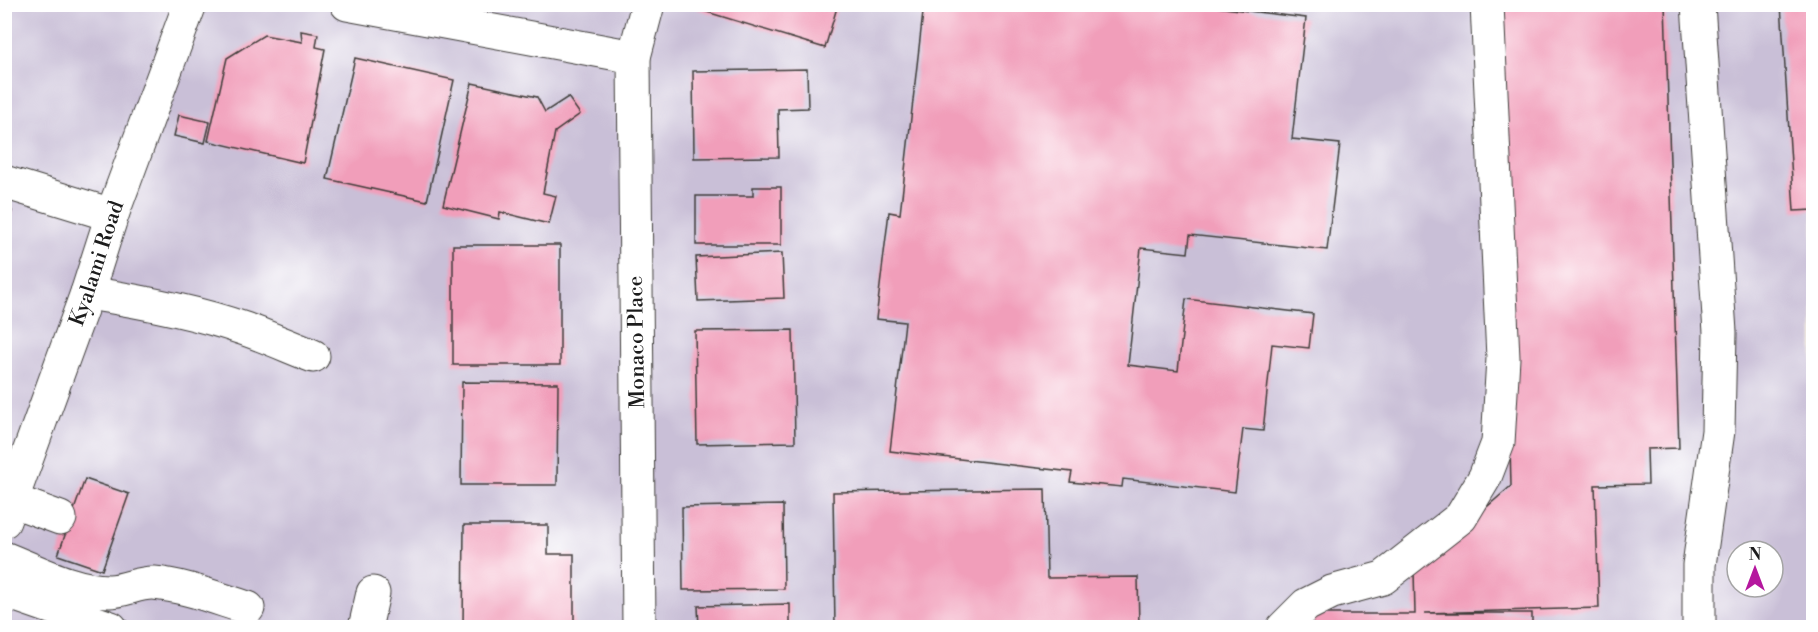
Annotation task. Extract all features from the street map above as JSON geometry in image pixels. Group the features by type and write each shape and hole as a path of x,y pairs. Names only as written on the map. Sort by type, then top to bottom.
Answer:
{"lane":[{"name":"Kyalami Road","path":"8,510 87,294 112,214 190,4"},
{"path":"347,4 634,57"},
{"name":"Monaco Place","path":"639,627 634,57 648,4"},
{"path":"1283,627 1306,605 1332,592 1383,578 1461,517 1485,477 1498,443 1503,358 1487,4"},
{"path":"1698,4 1720,333 1718,431 1699,565 1699,627"},
{"path":"4,182 112,214"},
{"path":"87,294 138,301 205,317 244,328 313,356"},
{"path":"8,510 60,518"},
{"path":"4,558 54,579 90,589 114,591 152,583 167,585 248,608"},
{"path":"4,591 111,627"},
{"path":"365,627 373,593"}],"shaded area":[{"path":"4,5 1813,5 1813,627 5,627"}],"building":[{"path":"698,4 838,4 825,48 697,9"},
{"path":"924,4 1191,4 1306,18 1292,139 1340,144 1327,250 1190,235 1188,253 1141,248 1128,365 1178,371 1186,299 1313,314 1309,348 1272,344 1263,431 1243,429 1235,492 1123,479 1122,487 1070,482 1072,472 890,451 905,322 876,319 889,212 900,214"},
{"path":"1499,4 1665,4 1679,448 1647,449 1648,484 1595,485 1599,608 1425,613 1532,613 1532,628 1295,628 1315,614 1415,614 1414,570 1511,486"},
{"path":"1781,4 1814,4 1814,210 1794,211"},
{"path":"301,31 318,34 316,47 325,49 303,163 208,141 227,58 264,35 302,42"},
{"path":"355,58 454,80 427,201 327,179"},
{"path":"807,69 808,108 778,109 779,157 694,158 693,71"},
{"path":"472,83 537,97 545,112 568,97 580,114 555,132 543,193 556,196 549,224 500,212 499,219 443,205"},
{"path":"179,115 210,122 205,143 174,136"},
{"path":"753,187 781,187 781,245 696,245 696,196 753,196"},
{"path":"4,209 12,211 5,234 4,234"},
{"path":"453,245 560,245 560,365 453,365"},
{"path":"782,253 784,298 698,301 696,257"},
{"path":"793,330 795,442 697,444 695,331"},
{"path":"462,382 558,383 557,485 461,485"},
{"path":"85,479 129,494 102,570 58,555"},
{"path":"1045,489 1047,578 1138,577 1139,628 835,628 833,492"},
{"path":"783,505 784,589 683,590 682,507"},
{"path":"464,525 548,525 548,554 574,554 574,628 463,628"},
{"path":"790,604 790,628 699,628 698,606"}]}
